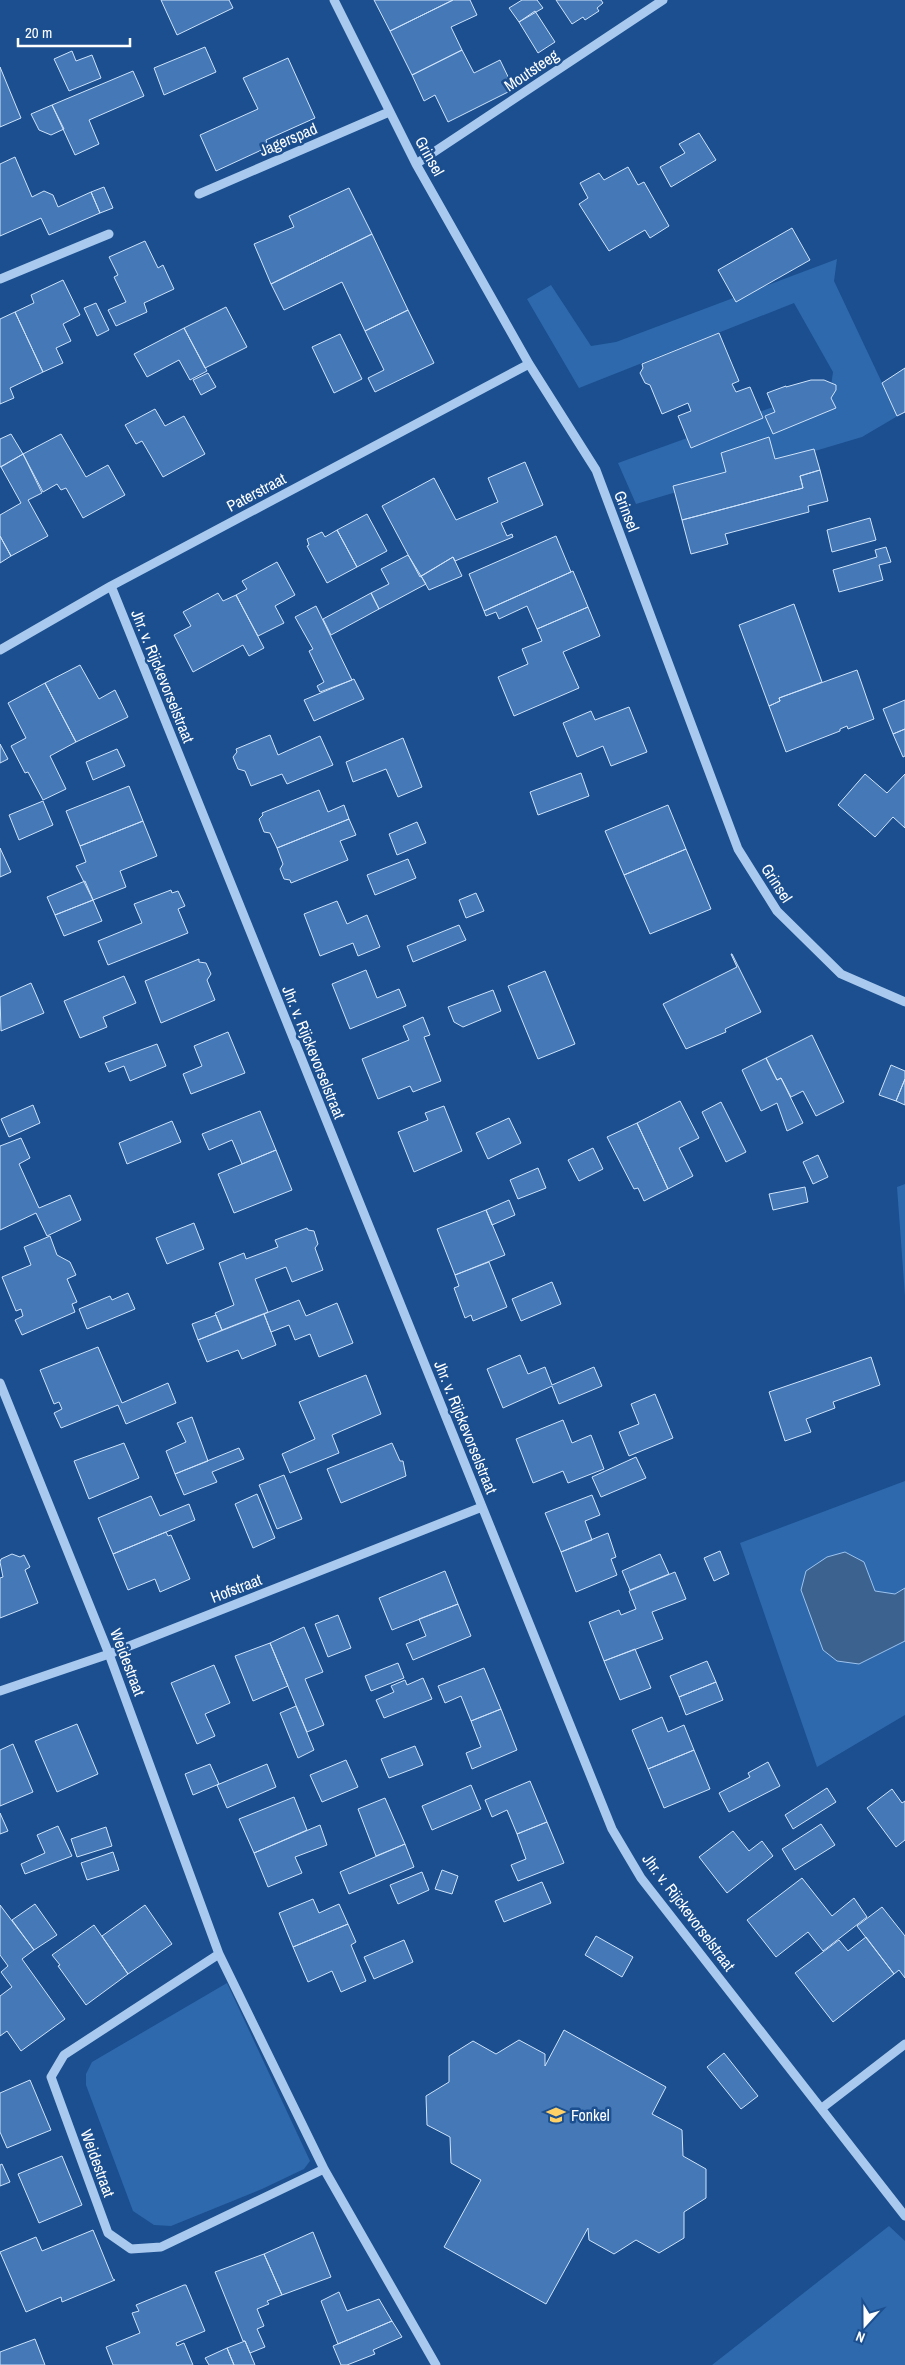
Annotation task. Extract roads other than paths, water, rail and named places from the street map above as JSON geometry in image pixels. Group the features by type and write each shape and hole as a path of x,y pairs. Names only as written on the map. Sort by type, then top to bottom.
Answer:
{"street":[{"name":"Grinsel","path":"334,0 416,164 529,364 596,470 738,849 777,911 841,974 905,1002"},
{"name":"Moutsteeg","path":"416,164 663,0"},
{"name":"Jagerspad","path":"199,194 389,112"},
{"path":"0,279 109,234"},
{"name":"Paterstraat","path":"0,650 111,586 529,364"},
{"name":"Jhr. v. Rijckevorselstraat","path":"111,586 612,1829 642,1878 905,2216"},
{"name":"Weidestraat","path":"0,1383 109,1654 219,1954 324,2169 436,2365"},
{"name":"Hofstraat","path":"0,1691 109,1654 482,1507"},
{"name":"Weidestraat","path":"219,1954 64,2055 51,2077 108,2233 131,2249 161,2247 324,2169"},
{"path":"822,2108 905,2044"}],"place":[{"name":"Fonkel","path":"556,2115"}]}
